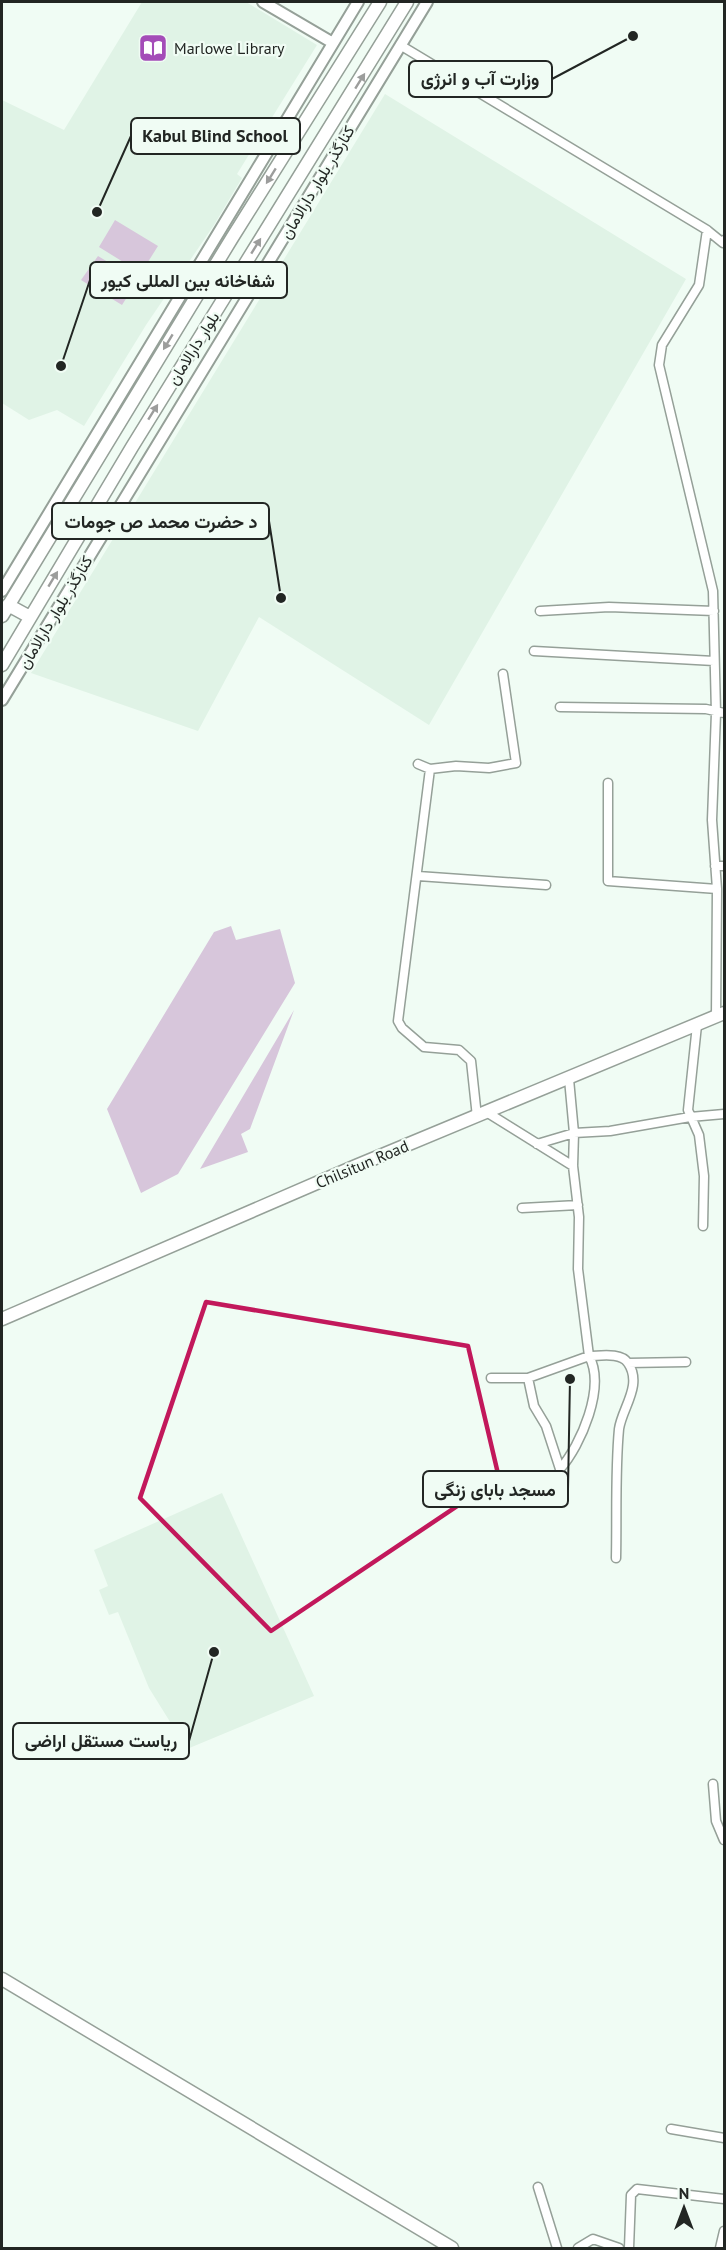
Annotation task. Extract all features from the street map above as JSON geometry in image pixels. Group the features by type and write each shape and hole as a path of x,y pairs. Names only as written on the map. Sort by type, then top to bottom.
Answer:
{"main road":[{"name":"بلوار دارالامان","path":"5,610 232,238 380,2"},
{"name":"بلوار دارالامان","path":"2,665 132,447 407,2"},
{"path":"5,610 30,617"},
{"name":"Chilsitun Road","path":"2,1319 356,1166 720,1015"},
{"path":"2,1979 452,2248"}],"street":[{"path":"263,2 333,43"},
{"path":"2,591 358,2"},
{"name":"کنارگذر بلوار دارالامان","path":"2,700 427,2"},
{"path":"400,45 707,230 723,243 724,240"},
{"path":"707,230 699,285 662,345 659,364 706,556 714,610 714,661 720,713 712,820 720,866 717,889 720,1015"},
{"path":"38,605 57,608"},
{"path":"540,611 609,607 714,610"},
{"path":"534,651 714,661"},
{"path":"418,764 430,769 456,766 489,768 516,763 503,674"},
{"path":"560,707 706,709 720,713"},
{"path":"430,769 398,1021 402,1028 424,1047 459,1050 471,1061 483,1115 573,1166"},
{"path":"608,783 608,881 717,889"},
{"path":"418,876 546,885"},
{"path":"697,1025 690,1117 699,1135 704,1176 703,1226"},
{"path":"528,1378 534,1406 546,1426 560,1469 581,1439 588,1420 593,1392 593,1363 589,1356 578,1269 578,1205 573,1166 574,1133 569,1078"},
{"path":"537,1144 574,1133 610,1131 690,1117 724,1114"},
{"path":"522,1208 578,1205"},
{"path":"491,1378 528,1378 589,1356 616,1356 628,1363 686,1362"},
{"path":"616,1558 619,1428 632,1392 633,1379 628,1363"},
{"path":"713,1784 716,1821 724,1840"},
{"path":"671,2129 724,2138"},
{"path":"538,2187 557,2248"},
{"path":"629,2248 631,2195 636,2189 724,2199"},
{"path":"720,2248 724,2230"},
{"path":"578,2248 593,2239 619,2248"}],"highlighted area":[{"path":"206,1302 468,1346 499,1478 271,1631 140,1498"}],"shaded area":[{"path":"142,2 246,2 317,45 237,174 242,178 214,225 146,325 84,426 57,410 29,420 2,403 2,100 64,130"},
{"path":"385,94 686,279 429,725 259,617 198,731 31,673"},
{"path":"115,220 158,246 141,273 99,247"},
{"path":"98,256 138,280 122,305 81,280"},
{"path":"231,926 236,940 280,929 295,983 178,1174 141,1193 107,1109 214,932"},
{"path":"294,1010 250,1129 241,1134 248,1152 200,1169"},
{"path":"222,1493 314,1696 187,1749 149,1688 118,1612 109,1615 99,1590 108,1586 94,1550"}],"place":[{"name":"وزارت آب و انرژی","path":"633,36"},
{"name":"Marlowe Library","path":"153,48"},
{"name":"Kabul Blind School","path":"97,212"},
{"name":"شفاخانه بین المللی کیور","path":"61,366"},
{"name":"د حضرت محمد ص جومات","path":"281,598"},
{"name":"مسجد بابای زنگی","path":"570,1379"},
{"name":"ریاست مستقل اراضی","path":"214,1652"}]}
